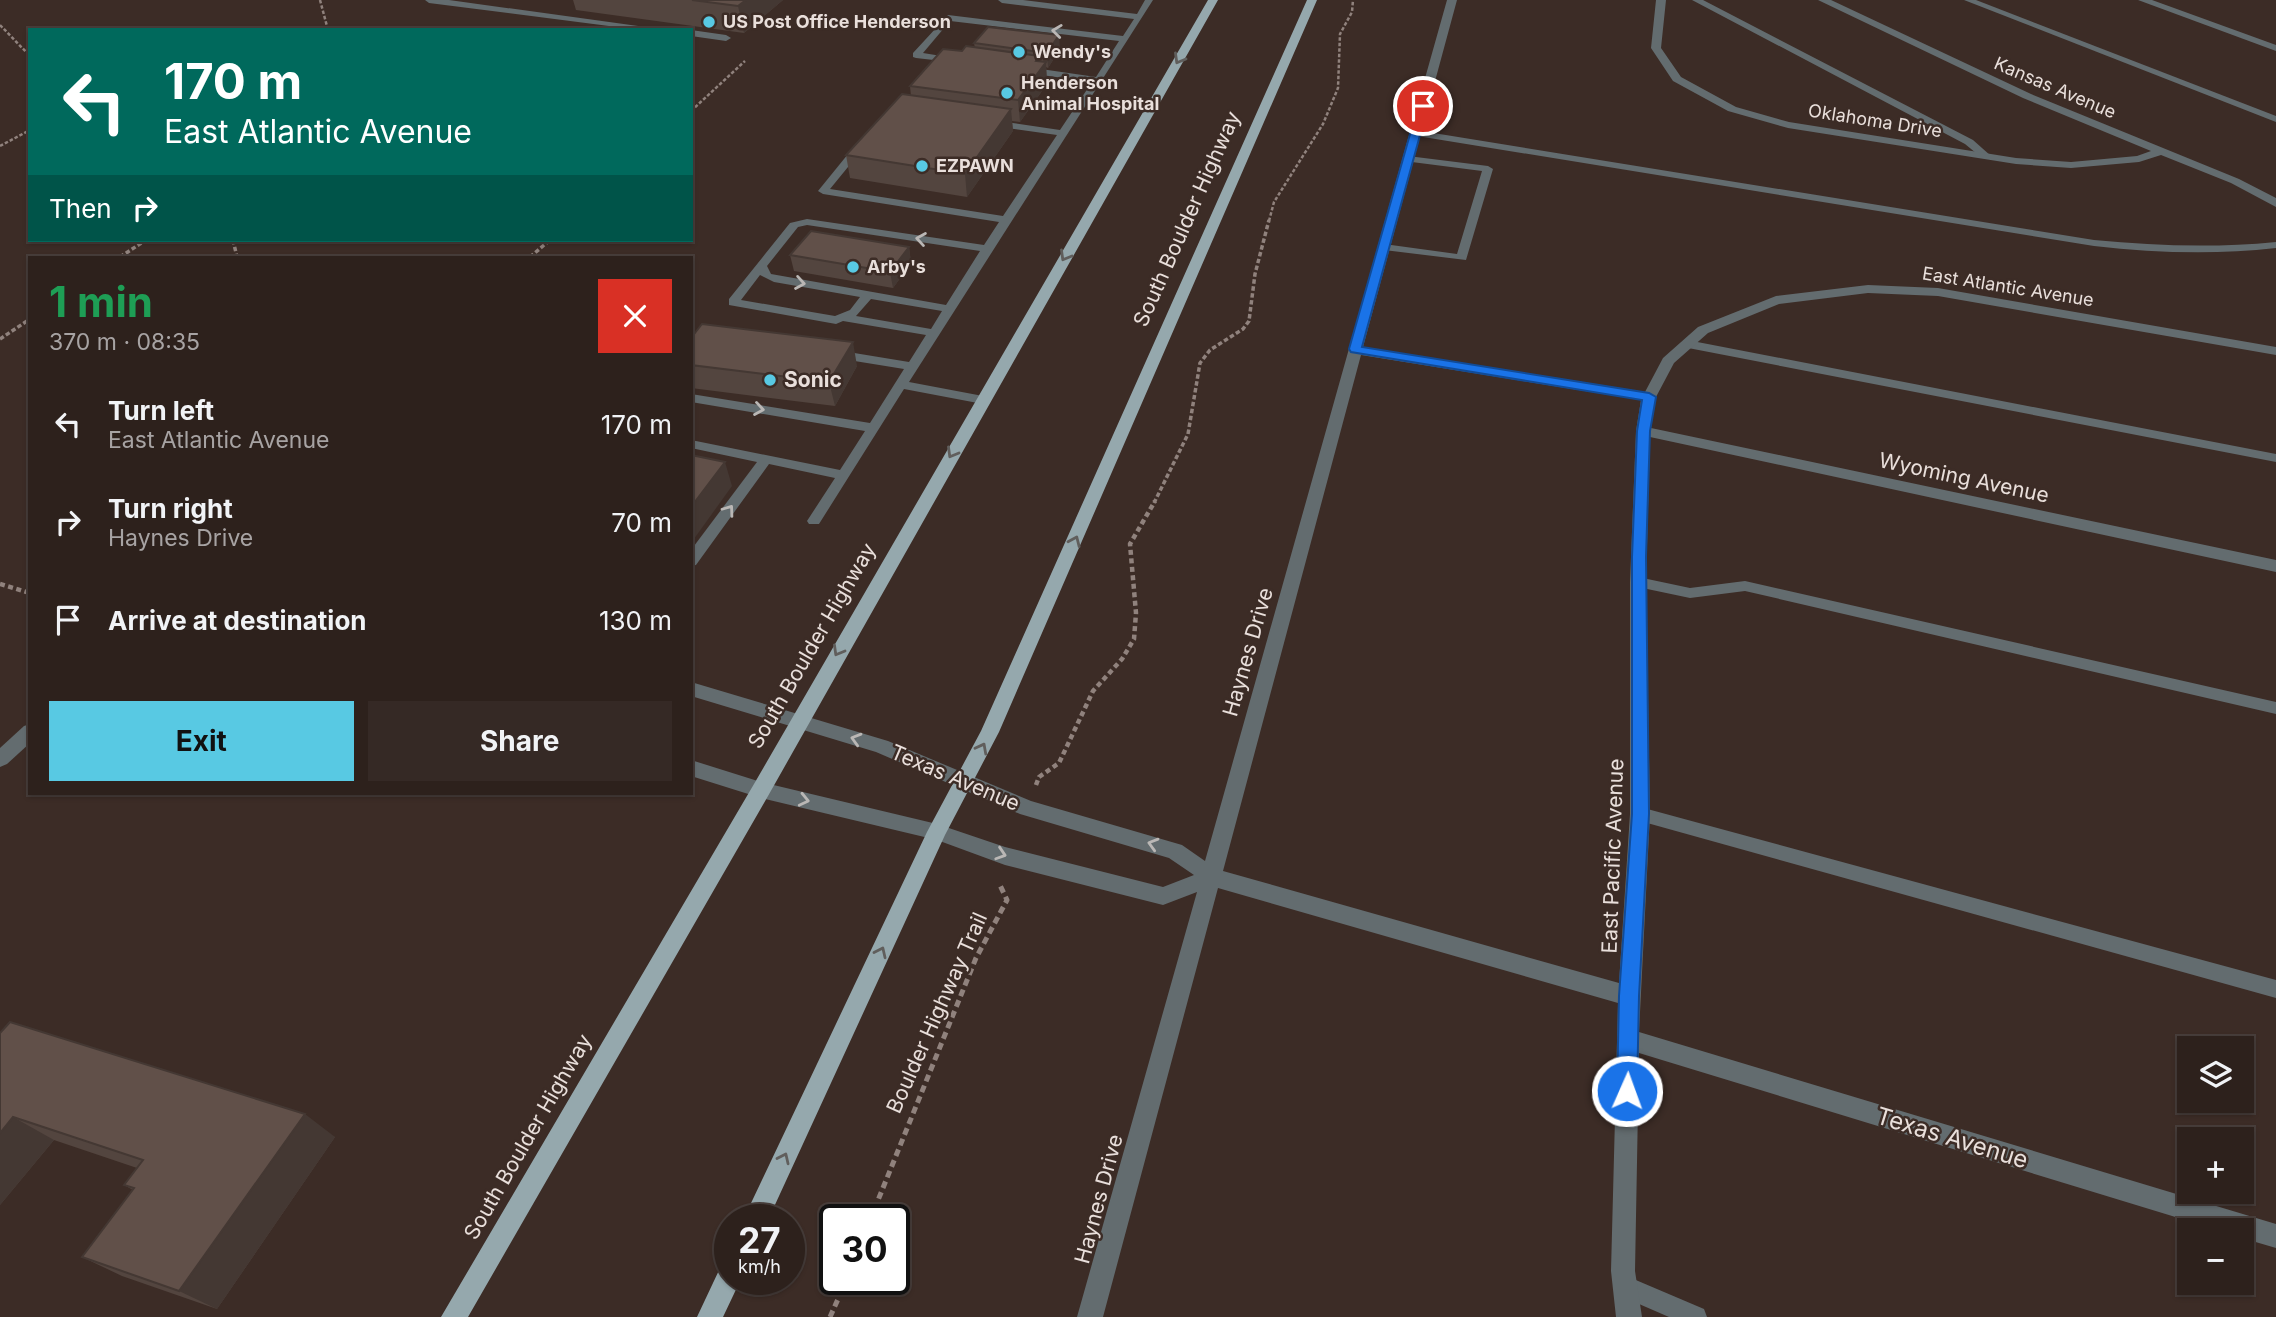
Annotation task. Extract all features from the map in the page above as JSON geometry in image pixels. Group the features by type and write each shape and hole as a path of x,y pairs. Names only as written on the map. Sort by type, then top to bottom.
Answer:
{"main road":[{"name":"South Boulder Highway","path":"454,1317 761,790 1213,0"},
{"name":"South Boulder Highway","path":"763,1204 937,832 996,720 1312,0"},
{"path":"710,1317 720,1295"}],"street":[{"name":"Haynes Drive","path":"1090,1317 1212,877 1233,788 1452,0"},
{"name":"Oklahoma Drive","path":"1661,0 1656,48 1677,79 1732,110 1788,125 1986,156 2071,165 2139,159 2161,151"},
{"name":"Kansas Avenue","path":"1823,0 2026,96 2235,181 2276,203"},
{"path":"2143,0 2276,48"},
{"name":"East Atlantic Avenue","path":"1649,397 1668,361 1703,330 1776,300 1868,289 1938,292 2276,351"},
{"path":"1355,349 1649,397"},
{"name":"East Pacific Avenue","path":"1629,1317 1624,1286 1629,996 1640,814 1638,582 1643,431 1649,397"},
{"name":"Wyoming Avenue","path":"1643,431 2276,566"},
{"name":"Texas Avenue","path":"693,689 732,699 881,746 1027,808 1175,851 1212,877 1629,996"},
{"path":"3,752 28,733"},
{"path":"693,769 761,790 937,832 1005,856 1163,897 1212,877"},
{"name":"Texas Avenue","path":"1629,1039 2276,1236"}],"lane":[{"path":"429,0 647,28"},
{"path":"1002,0 1140,17"},
{"path":"1696,0 1969,142 1986,156"},
{"path":"1968,0 2276,119"},
{"path":"814,521 1148,1"},
{"path":"968,62 916,55 948,18 1125,39"},
{"path":"693,33 726,38"},
{"path":"1020,69 1098,79"},
{"path":"984,122 1063,132"},
{"path":"1415,133 2029,233 2167,250 2234,252 2276,245"},
{"path":"865,140 822,191 1006,220"},
{"path":"1384,247 1462,258 1488,169 1408,159"},
{"path":"868,295 854,313 836,320 733,302 794,225 807,222 988,250"},
{"path":"761,266 766,276 774,279 951,309"},
{"path":"844,318 935,333"},
{"path":"1687,344 2276,458"},
{"path":"821,351 914,367"},
{"path":"902,386 983,400"},
{"path":"693,398 875,428"},
{"path":"693,443 844,475"},
{"path":"693,558 766,459"},
{"path":"1638,582 1690,593 1745,586 2276,708"},
{"path":"1640,814 2276,989"},
{"path":"1624,1286 1696,1317"}],"path":[{"path":"320,0 327,28"},
{"path":"1027,808 1039,777 1059,763 1093,691 1122,659 1134,639 1136,613 1130,544 1175,465 1188,434 1200,363 1210,350 1243,330 1249,321 1255,274 1274,202 1332,108 1338,88 1340,34 1352,12 1353,0"},
{"path":"0,25 28,54"},
{"path":"693,109 746,61"},
{"path":"0,146 28,131"},
{"path":"122,256 143,242"},
{"path":"531,256 548,242"},
{"path":"0,339 28,320"},
{"path":"0,584 28,592"},
{"name":"Boulder Highway Trail","path":"876,1204 976,958 1007,900 996,876 1005,856"},
{"path":"830,1317 840,1295"}],"building":[{"path":"692,0 746,0 738,6"},
{"path":"988,27 1059,35 1047,53 974,43"},
{"path":"966,46 1039,56 1036,61 1046,62 1018,100 910,86 943,49 962,51"},
{"path":"902,94 1011,109 965,174 846,155"},
{"path":"811,231 909,247 890,272 790,255"},
{"path":"702,324 853,342 829,382 693,365 693,335"},
{"path":"693,455 725,462 693,504"},
{"path":"10,1022 305,1114 179,1291 82,1257 134,1188 124,1185 143,1160 13,1117 0,1133 0,1033"}],"place":[{"name":"US Post Office Henderson","path":"709,22"},
{"name":"Wendy's","path":"1019,52"},
{"name":"Henderson Animal Hospital","path":"1007,93"},
{"name":"EZPAWN","path":"922,166"},
{"name":"Arby's","path":"853,267"},
{"name":"Sonic","path":"770,380"}],"route":[{"path":"1423,106 1355,349 1649,397 1643,431 1638,582 1640,814 1629,996 1627,1091"}]}
